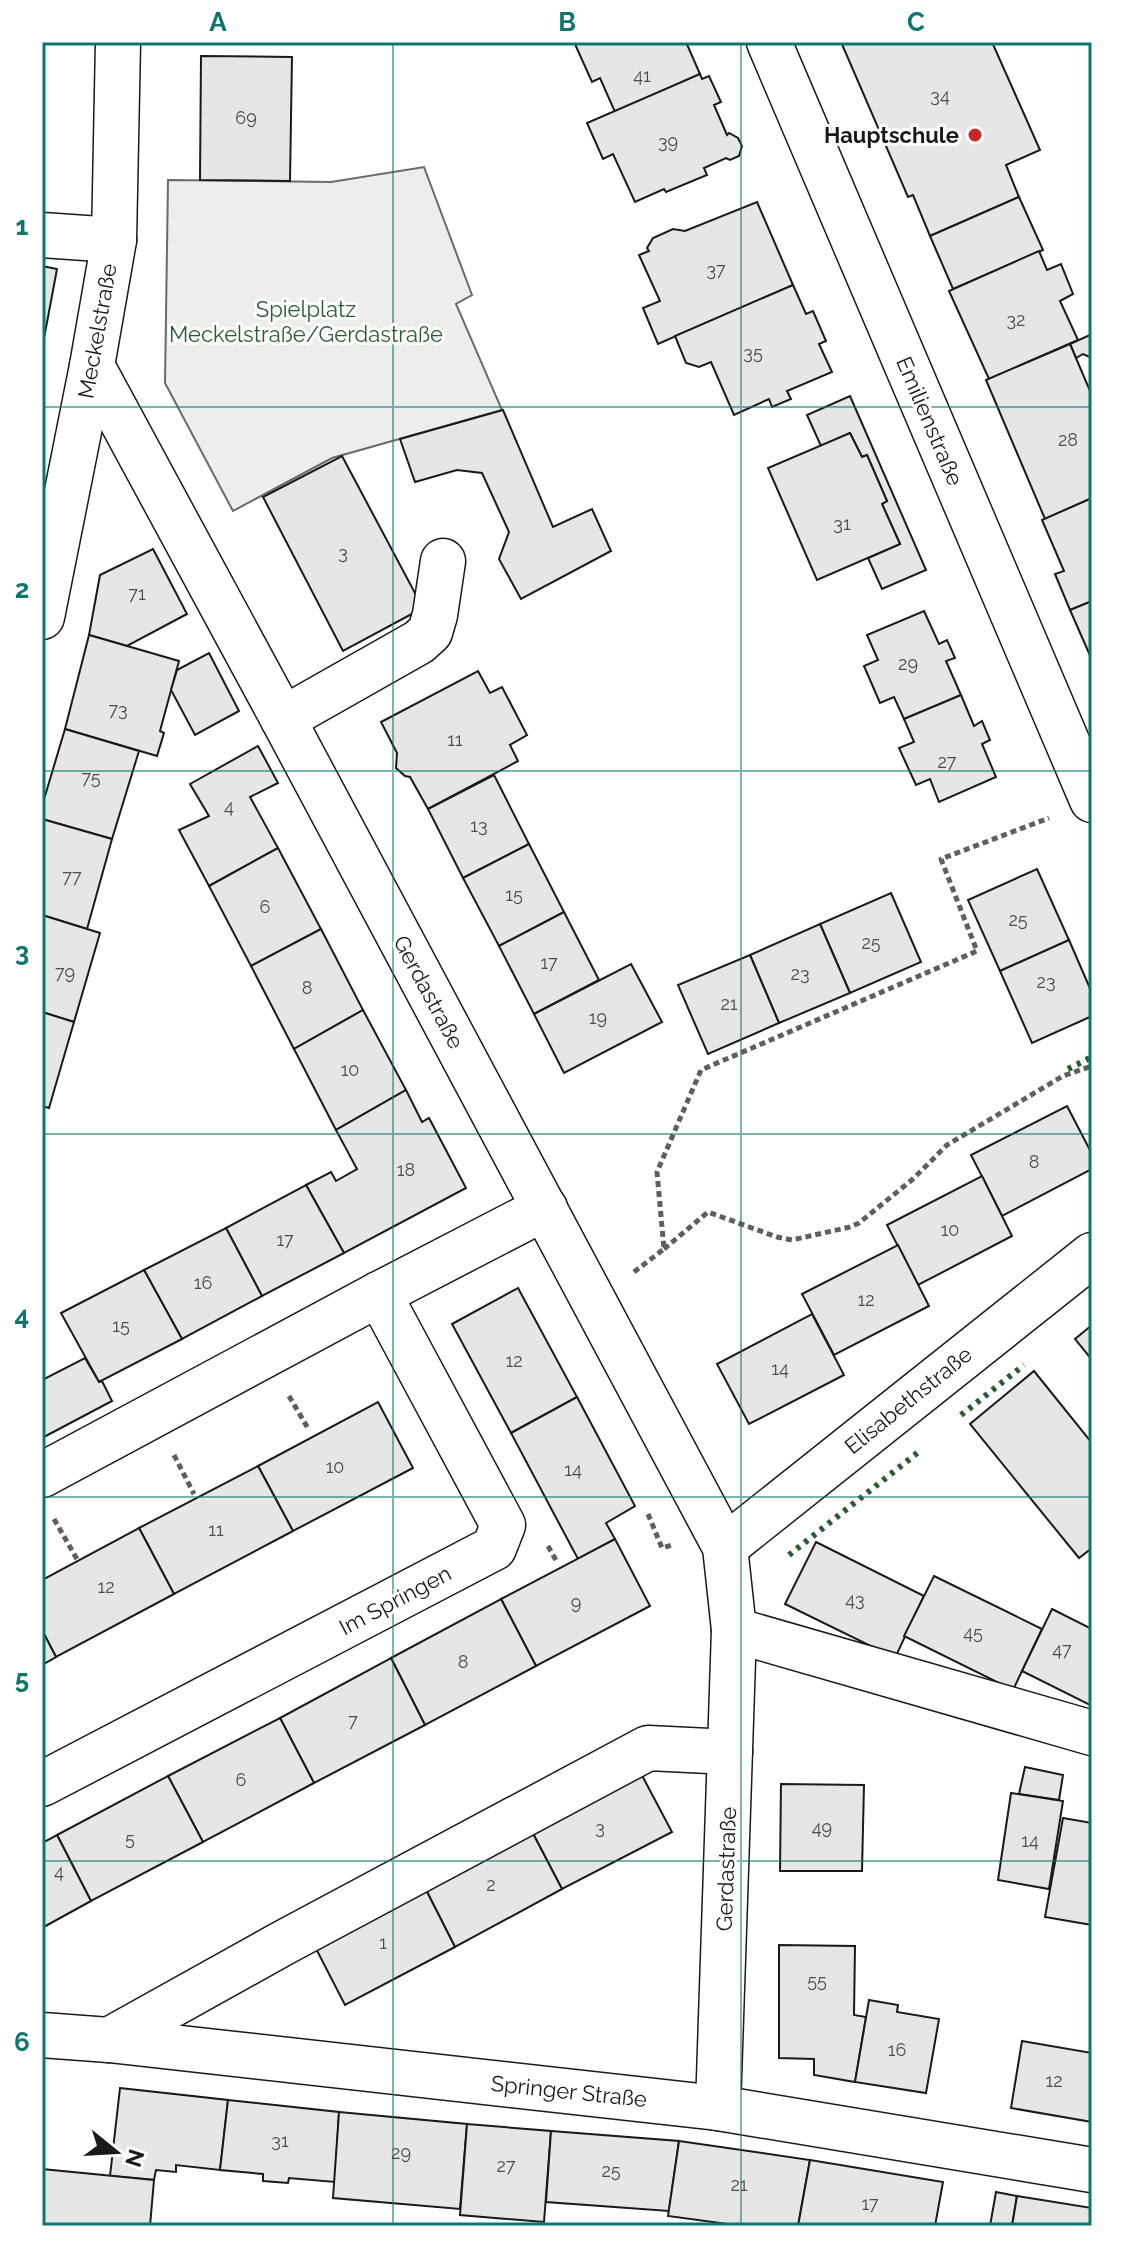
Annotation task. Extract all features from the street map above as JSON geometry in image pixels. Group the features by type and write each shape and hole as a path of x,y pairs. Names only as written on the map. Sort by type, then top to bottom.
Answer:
{"street":[{"name":"Meckelstraße","path":"42,617 114,240 118,42"},
{"name":"Emilienstraße","path":"769,42 1092,800"},
{"path":"42,235 114,240"},
{"name":"Gerdastraße","path":"92,366 725,1547 734,1630 718,2108"},
{"path":"283,719 419,642 430,632 443,561"},
{"path":"46,1493 379,1294 545,1208"},
{"name":"Elisabethstraße","path":"725,1547 1092,1255"},
{"name":"Im Springen","path":"42,1784 494,1548 503,1525 379,1294"},
{"path":"734,1630 1092,1733"},
{"path":"109,2040 299,1934 648,1748 730,1752"},
{"name":"Springer Straße","path":"42,2035 718,2108 1092,2170"}],"path":[{"path":"664,1249 657,1172 701,1070 977,951 941,859 1051,817"},
{"path":"595,1303 708,1212 792,1240 859,1223 913,1179 947,1145 1063,1076 1092,1066"},
{"path":"284,1389 309,1430"},
{"path":"172,1451 194,1494"},
{"path":"46,1493 78,1561"},
{"path":"551,1552 557,1562"}],"green space":[{"name":"Spielplatz Meckelstraße/Gerdastraße","path":"424,167 472,295 456,304 502,410 332,458 233,511 165,383 168,180 331,182"}],"building":[{"path":"574,42 686,42 700,74 615,112 600,78 592,82"},
{"path":"841,42 992,42 1040,150 1006,165 1019,197 930,236 913,195 908,197"},
{"path":"201,56 292,57 290,181 200,180"},
{"path":"700,74 702,79 709,76 721,102 714,105 727,135 729,133 738,138 742,146 739,156 704,168 707,175 635,202 613,154 603,159 587,123"},
{"path":"1019,197 1043,250 953,289 930,236"},
{"path":"757,202 793,285 658,344 643,308 660,301 639,255 649,251 647,248 653,238 673,229 685,231"},
{"path":"1039,251 1047,270 1061,264 1073,294 1060,301 1078,340 989,379 949,291"},
{"path":"42,266 57,269 42,349"},
{"path":"793,285 806,314 813,311 826,341 819,344 832,372 787,391 791,399 772,407 769,399 734,415 711,362 699,367 686,363 675,336"},
{"path":"1092,334 1092,358 1083,354 1076,358 1070,344"},
{"path":"1070,344 1092,390 1092,498 1045,519 986,380"},
{"path":"850,396 926,570 882,589 868,558 900,544 882,504 887,501 867,455 862,457 850,433 821,446 807,415"},
{"path":"503,410 553,527 592,509 611,551 521,599 499,559 509,532 482,473 457,470 415,482 400,439"},
{"path":"850,433 862,457 867,455 887,501 882,504 900,544 817,580 768,468"},
{"path":"342,456 423,608 343,651 263,497"},
{"path":"1092,498 1092,601 1070,610 1055,574 1064,571 1042,520"},
{"path":"153,549 187,614 127,646 89,635 100,575"},
{"path":"1092,601 1092,660 1070,610"},
{"path":"924,611 939,644 947,640 955,658 946,661 961,695 904,719 894,697 880,703 864,666 878,660 867,635"},
{"path":"89,635 179,661 160,731 164,733 157,756 65,729"},
{"path":"209,653 239,711 195,735 171,690 177,670"},
{"path":"478,671 490,693 502,687 527,735 510,745 518,761 428,809 410,777 396,768 397,753 381,722"},
{"path":"961,695 974,726 982,721 990,740 982,744 996,777 939,802 930,779 916,785 899,748 914,742 904,719"},
{"path":"65,729 139,751 112,839 42,819 42,806"},
{"path":"258,746 278,783 250,797 278,848 209,886 179,830 209,816 190,784"},
{"path":"494,775 529,844 463,878 428,809"},
{"path":"42,819 112,839 87,929 42,915"},
{"path":"529,844 564,912 499,946 463,878"},
{"path":"278,848 321,929 251,966 209,886"},
{"path":"1037,869 1069,940 1000,971 968,900"},
{"path":"891,893 921,962 850,993 820,924"},
{"path":"564,912 599,980 534,1014 499,946"},
{"path":"42,915 100,933 74,1022 42,1012"},
{"path":"820,924 850,993 779,1023 750,955"},
{"path":"321,929 363,1010 294,1049 251,966"},
{"path":"1069,940 1092,993 1092,1016 1032,1043 1000,971"},
{"path":"750,955 779,1023 708,1054 678,985"},
{"path":"631,964 662,1022 564,1073 534,1014"},
{"path":"363,1010 406,1090 336,1130 294,1049"},
{"path":"42,1012 74,1022 49,1108 42,1106"},
{"path":"406,1090 422,1122 429,1118 466,1188 344,1253 306,1185 331,1172 336,1181 357,1169 336,1130"},
{"path":"1067,1106 1092,1154 1092,1169 1002,1216 971,1155"},
{"path":"982,1176 1012,1236 918,1285 887,1225"},
{"path":"306,1185 344,1253 262,1296 226,1228"},
{"path":"226,1228 262,1296 182,1339 144,1270"},
{"path":"898,1245 929,1306 834,1355 802,1294"},
{"path":"144,1270 182,1339 99,1382 61,1313"},
{"path":"518,1288 577,1397 511,1433 452,1324"},
{"path":"812,1314 844,1375 749,1424 717,1364"},
{"path":"1092,1325 1092,1360 1075,1339"},
{"path":"85,1358 112,1401 42,1438 42,1380"},
{"path":"1034,1371 1092,1443 1092,1548 1079,1558 970,1424"},
{"path":"577,1397 635,1506 606,1523 615,1539 578,1559 511,1433"},
{"path":"378,1402 413,1468 293,1531 258,1466"},
{"path":"258,1466 293,1531 174,1594 139,1528"},
{"path":"139,1528 174,1594 56,1657 42,1630 42,1580"},
{"path":"615,1539 650,1606 536,1666 501,1599"},
{"path":"816,1542 924,1596 895,1658 785,1604"},
{"path":"934,1576 1042,1629 1013,1690 904,1636"},
{"path":"501,1599 536,1666 425,1725 391,1658"},
{"path":"1052,1609 1092,1629 1092,1706 1022,1671"},
{"path":"42,1630 56,1657 42,1665"},
{"path":"391,1658 425,1725 314,1783 280,1718"},
{"path":"280,1718 314,1783 203,1842 168,1776"},
{"path":"637,1766 672,1832 562,1889 528,1824"},
{"path":"1025,1767 1063,1775 1059,1800 1019,1794"},
{"path":"168,1776 203,1842 91,1901 57,1835"},
{"path":"781,1784 864,1785 862,1871 780,1871"},
{"path":"1011,1793 1063,1801 1049,1889 998,1880"},
{"path":"1063,1818 1092,1823 1092,1925 1045,1917"},
{"path":"528,1824 562,1889 455,1947 421,1880"},
{"path":"57,1835 91,1901 42,1928 42,1843"},
{"path":"421,1880 455,1947 345,2005 311,1939"},
{"path":"779,1945 855,1946 854,2015 866,2017 855,2082 814,2075 814,2059 779,2058"},
{"path":"869,2000 898,2005 897,2012 939,2019 926,2093 855,2082"},
{"path":"1022,2041 1092,2053 1092,2122 1011,2108"},
{"path":"120,2088 228,2100 220,2170 176,2165 176,2172 156,2170 154,2180 110,2176"},
{"path":"228,2100 339,2112 335,2182 289,2178 288,2183 263,2181 263,2174 220,2170"},
{"path":"339,2112 467,2124 460,2209 333,2198"},
{"path":"467,2124 551,2131 544,2222 460,2215"},
{"path":"551,2131 679,2141 669,2211 546,2202"},
{"path":"679,2141 810,2160 798,2226 742,2226 668,2216"},
{"path":"810,2160 943,2182 935,2226 798,2226"},
{"path":"42,2169 154,2180 150,2226 42,2226"},
{"path":"996,2192 1017,2196 1012,2226 990,2226"},
{"path":"1017,2196 1092,2208 1092,2226 1012,2226"}],"hedge":[{"path":"1068,1069 1092,1057"},
{"path":"961,1415 1024,1365"},
{"path":"789,1555 921,1450"}],"place":[{"name":"Hauptschule","path":"975,135"}]}
